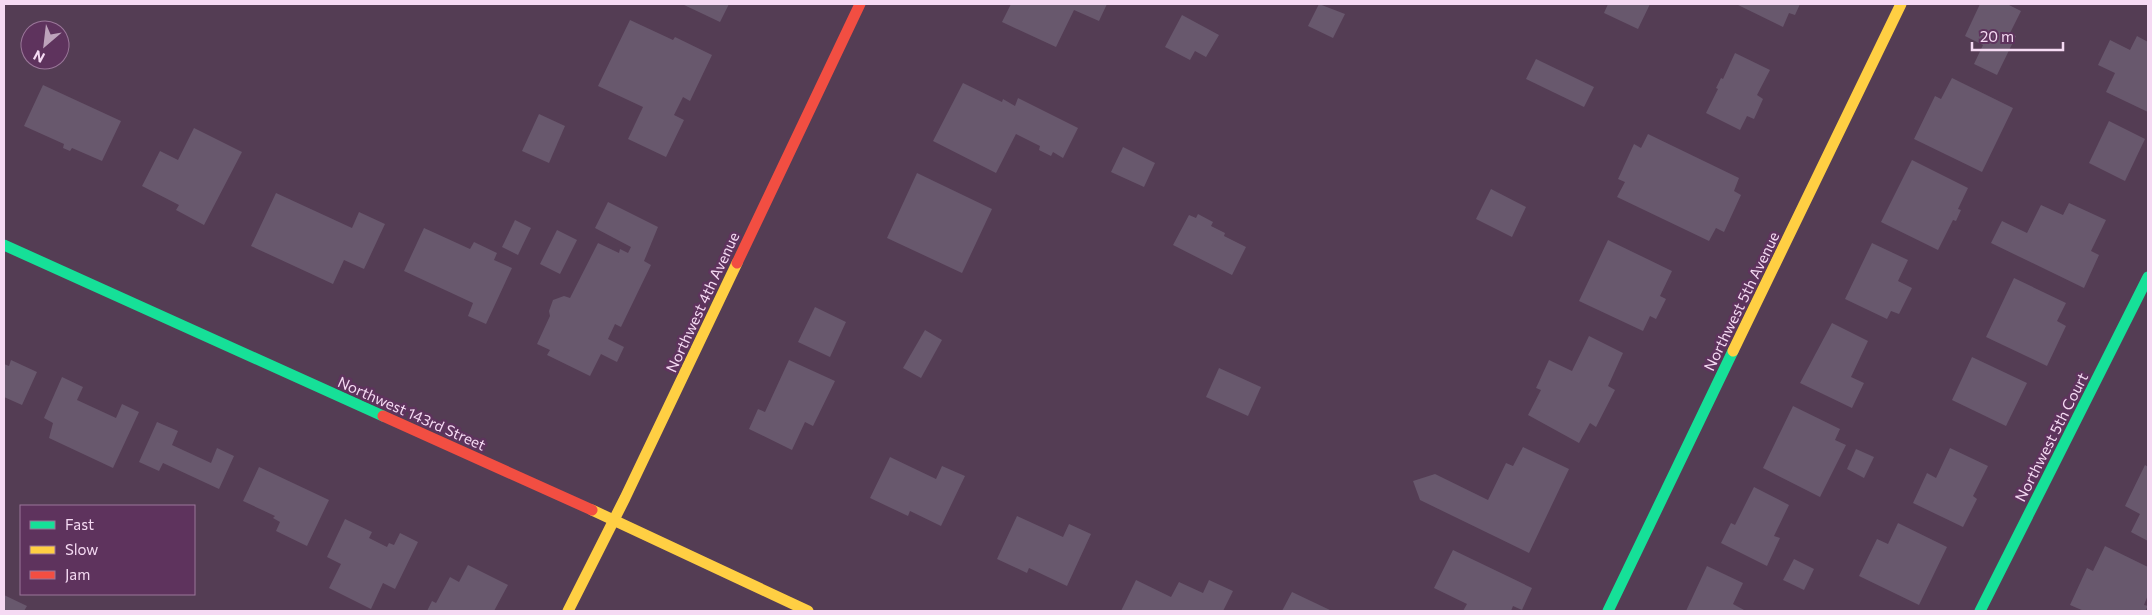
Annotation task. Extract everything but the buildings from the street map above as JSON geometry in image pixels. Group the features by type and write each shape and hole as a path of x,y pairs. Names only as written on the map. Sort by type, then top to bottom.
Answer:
{"street":[{"name":"Northwest 4th Avenue","path":"568,611 614,520 860,4"},
{"name":"Northwest 5th Avenue","path":"1608,611 1901,4"},
{"name":"Northwest 143rd Street","path":"4,245 614,520 808,611"},
{"name":"Northwest 5th Court","path":"1980,611 2148,277"}],"traffic: fast":[{"path":"4,245 383,416"},
{"path":"1980,611 2148,277"},
{"path":"1608,611 1733,351"}],"traffic: slow":[{"path":"1733,351 1901,4"},
{"path":"568,611 625,498 737,263"},
{"path":"592,510 808,611"}],"traffic: jam":[{"path":"737,263 860,4"},
{"path":"383,416 592,510"}]}
